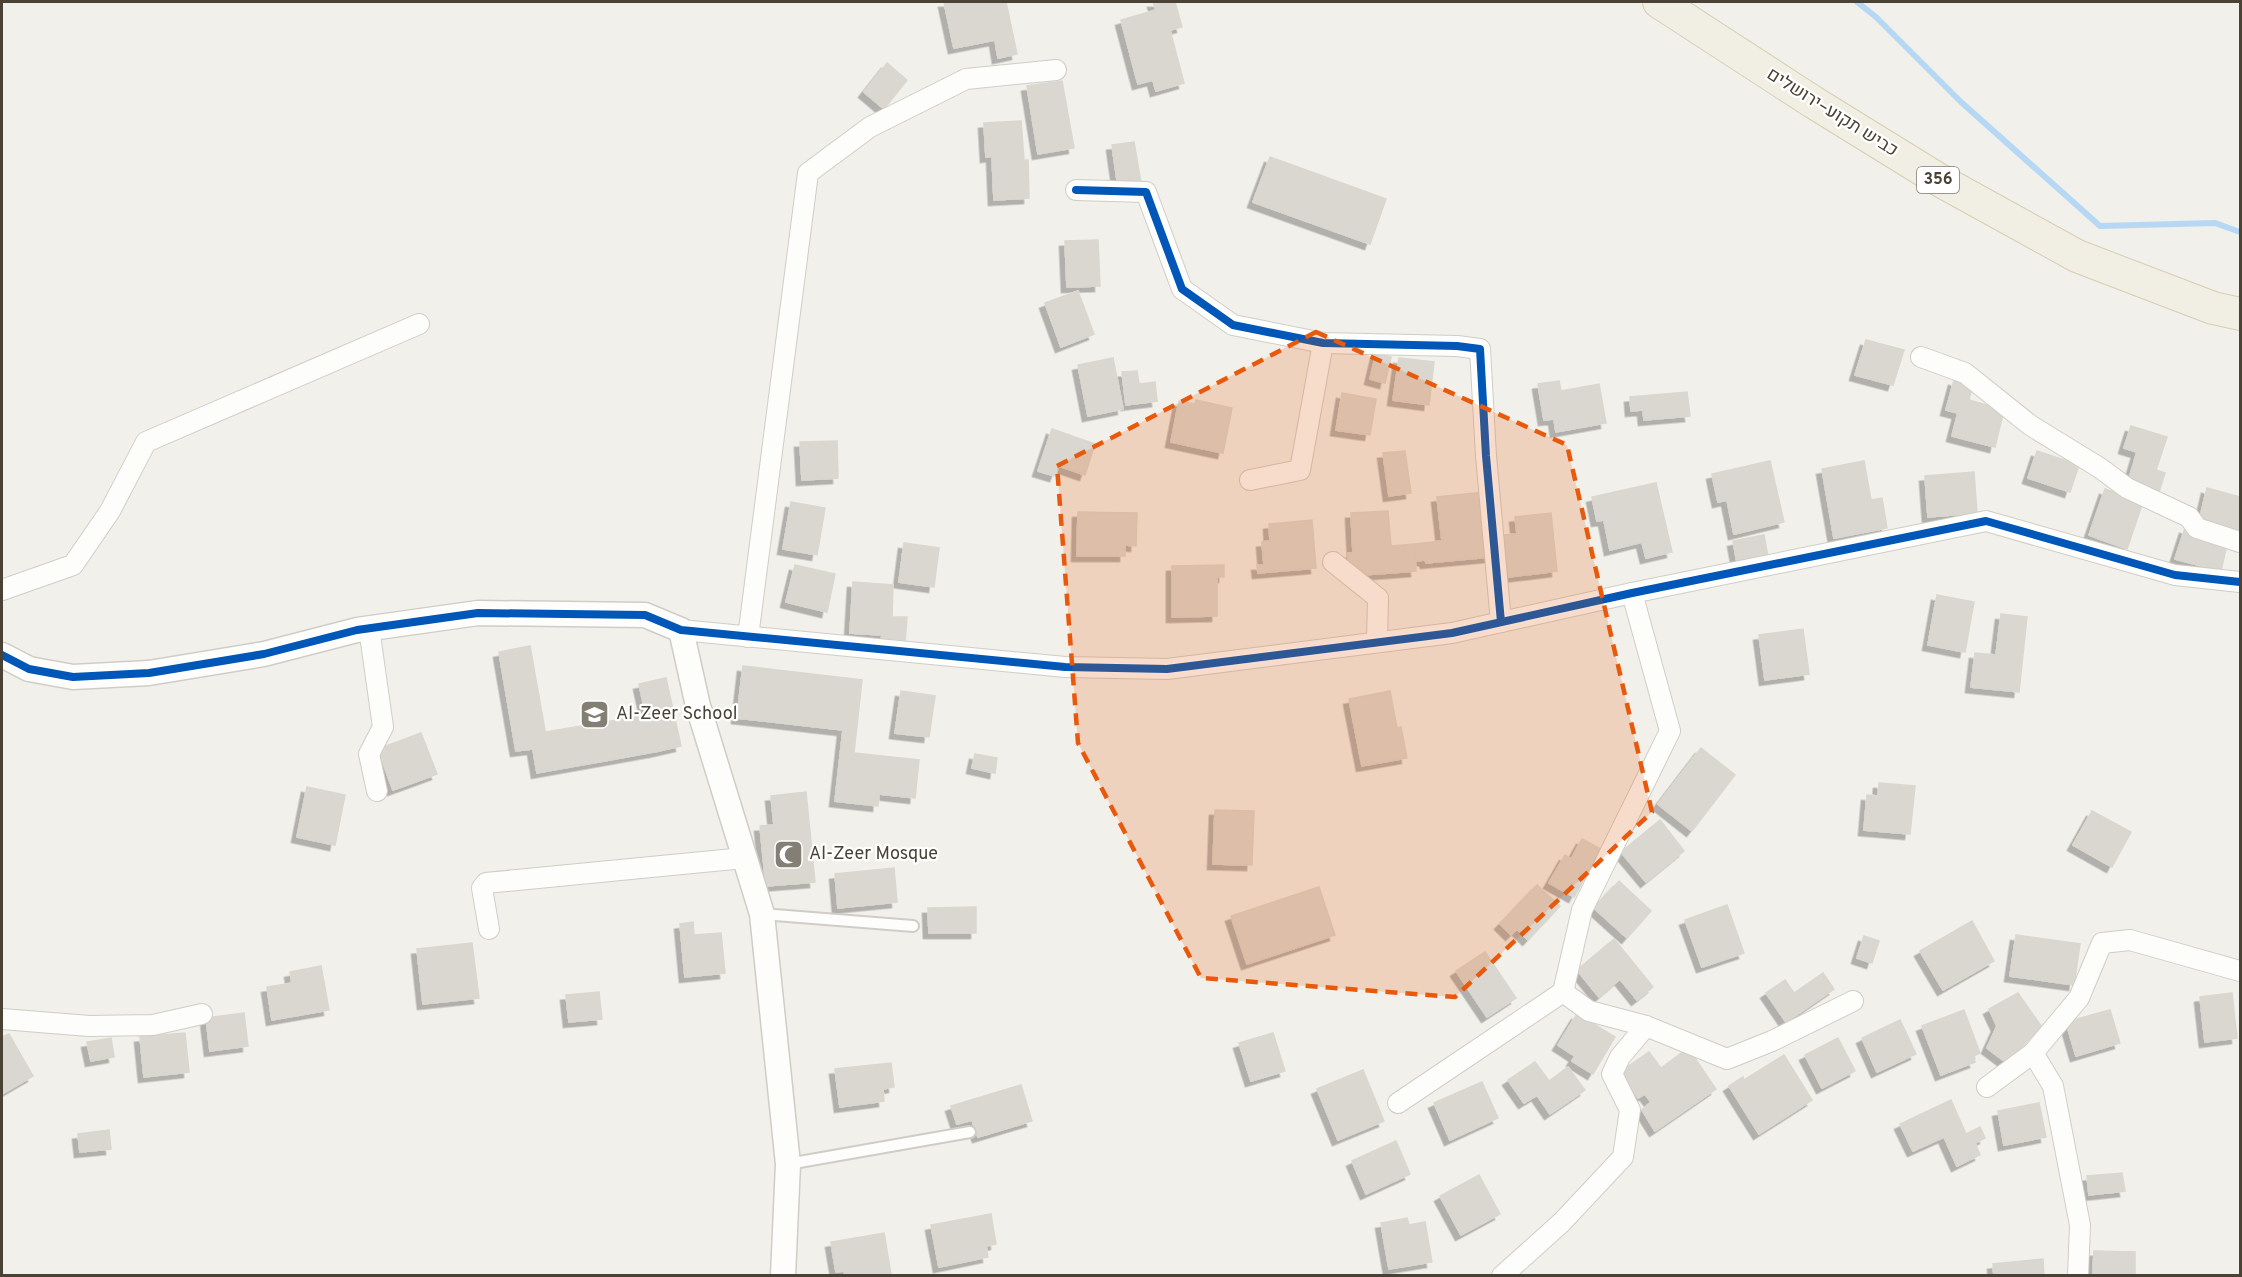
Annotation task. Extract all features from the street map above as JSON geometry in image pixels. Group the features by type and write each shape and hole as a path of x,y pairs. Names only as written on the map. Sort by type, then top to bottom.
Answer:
{"main road":[{"name":"כביש תקוע–ירושלים","path":"1659,2 1941,182 2077,255 2213,308 2241,314"}],"street":[{"path":"748,636 808,172 870,127 966,79 1056,70"},
{"path":"1076,190 1146,192 1182,289 1233,325 1323,343 1457,346 1480,349 1486,456 1501,622"},
{"path":"2,590 73,565 110,512 146,441 419,324"},
{"path":"1250,480 1300,470 1323,343"},
{"path":"1921,357 1965,374 2030,425 2100,468 2127,488 2188,517 2197,528 2241,542"},
{"path":"2,655 29,669 73,677 149,673 264,654 357,630 490,613 645,615 681,630 1065,667 1167,669 1452,633 1632,593 1986,521 2175,575 2241,582"},
{"path":"1333,562 1378,598 1377,642"},
{"path":"1398,1103 1563,992 1582,910 1670,731 1632,593"},
{"path":"369,628 382,727 369,754 377,792"},
{"path":"681,630 698,706 762,914 788,1164 783,1275"},
{"path":"489,929 482,888 486,883 744,858"},
{"path":"1987,1087 2033,1053 2079,998 2102,943 2130,940 2241,971"},
{"path":"1563,992 1589,1011 1646,1026 1727,1059 1772,1041 1853,1001"},
{"path":"2,1019 89,1026 153,1025 202,1014"},
{"path":"1502,1275 1562,1222 1623,1157 1630,1110 1612,1074 1620,1058 1646,1026"},
{"path":"2033,1053 2053,1086 2080,1226 2078,1275"}],"lane":[{"path":"762,914 913,926"},
{"path":"788,1164 970,1132"}],"highlighted area":[{"path":"1316,332 1567,445 1652,812 1455,997 1201,978 1078,743 1057,466"}],"building":[{"path":"944,2 1006,2 1017,54 998,58 995,40 954,48"},
{"path":"1153,2 1175,2 1182,27 1170,30 1184,83 1156,91 1153,80 1138,84 1121,20 1156,10"},
{"path":"887,63 907,80 884,109 864,92"},
{"path":"1062,81 1074,148 1038,154 1027,86"},
{"path":"1021,121 1024,160 1028,160 1029,198 994,200 992,156 986,157 984,123"},
{"path":"1134,142 1141,183 1118,187 1112,145"},
{"path":"1270,157 1386,199 1370,244 1253,202"},
{"path":"1098,240 1100,286 1067,287 1065,241"},
{"path":"1078,291 1094,334 1061,347 1045,303"},
{"path":"1866,340 1904,350 1893,385 1855,375"},
{"path":"1376,354 1391,357 1385,383 1370,379"},
{"path":"1113,358 1123,409 1088,416 1078,365"},
{"path":"1399,358 1434,362 1429,405 1393,400"},
{"path":"1137,371 1139,384 1155,382 1157,401 1126,405 1122,372"},
{"path":"1954,380 1973,385 1969,400 2004,410 1995,447 1952,436 1958,413 1946,410"},
{"path":"1559,381 1561,391 1599,384 1606,423 1556,432 1554,419 1544,420 1538,384"},
{"path":"1687,392 1690,416 1644,420 1643,410 1631,411 1630,397"},
{"path":"1342,393 1376,399 1370,435 1336,430"},
{"path":"1196,400 1232,408 1223,453 1171,442 1179,401 1195,404"},
{"path":"2131,426 2167,437 2156,470 2165,473 2159,492 2128,482 2137,452 2124,448"},
{"path":"1052,429 1095,444 1085,475 1059,466 1055,476 1038,471"},
{"path":"837,441 838,478 802,480 800,442"},
{"path":"1405,451 1411,493 1389,496 1383,453"},
{"path":"2037,451 2079,465 2070,492 2028,478"},
{"path":"1770,461 1784,522 1734,534 1727,500 1718,502 1712,474"},
{"path":"1864,461 1871,500 1882,498 1887,528 1834,538 1822,469"},
{"path":"1974,472 1977,513 1928,517 1925,476"},
{"path":"1656,483 1672,552 1646,558 1642,542 1610,550 1604,520 1597,521 1592,497"},
{"path":"2207,488 2240,497 2240,537 2198,526"},
{"path":"2105,489 2143,502 2127,549 2089,535"},
{"path":"1483,492 1490,557 1426,563 1425,560 1416,561 1415,544 1442,541 1437,497"},
{"path":"791,502 825,508 817,555 783,549"},
{"path":"1388,511 1391,546 1414,544 1416,571 1350,576 1348,553 1353,553 1351,513"},
{"path":"1078,512 1137,513 1136,546 1125,545 1125,556 1077,556"},
{"path":"1551,513 1557,571 1509,577 1504,535 1517,534 1515,517"},
{"path":"1312,520 1316,568 1258,573 1257,565 1264,565 1262,542 1270,541 1269,524"},
{"path":"2185,528 2227,544 2221,571 2175,559"},
{"path":"1764,535 1768,557 1737,562 1733,541"},
{"path":"904,543 939,548 934,587 899,582"},
{"path":"795,565 835,574 827,612 786,602"},
{"path":"1224,565 1224,577 1217,577 1217,616 1172,617 1172,566"},
{"path":"853,582 893,585 892,617 907,617 905,643 881,641 882,635 850,633"},
{"path":"1937,595 1974,602 1965,652 1928,645"},
{"path":"2001,614 2027,617 2019,692 1971,687 1975,653 1996,655"},
{"path":"1803,629 1809,674 1765,680 1759,635"},
{"path":"530,646 548,747 516,751 499,652"},
{"path":"743,666 862,680 854,753 919,760 915,798 879,794 878,806 835,801 843,730 737,718"},
{"path":"666,678 681,746 654,752 639,684"},
{"path":"901,691 935,696 929,737 895,733"},
{"path":"1390,691 1397,728 1401,727 1407,758 1362,766 1349,699"},
{"path":"646,715 654,752 537,773 533,749 548,747 545,732"},
{"path":"421,733 437,774 393,790 378,749"},
{"path":"1701,748 1735,775 1692,831 1658,804"},
{"path":"975,754 997,758 995,773 972,768"},
{"path":"1879,783 1915,786 1910,834 1864,830 1867,795 1878,796"},
{"path":"307,787 345,795 335,845 297,837"},
{"name":"Al-Zeer Mosque","path":"806,792 815,882 766,886 760,826 774,825 771,796"},
{"path":"1215,810 1254,811 1252,865 1213,864"},
{"path":"2092,811 2131,832 2112,867 2073,845"},
{"path":"1660,820 1684,851 1646,882 1621,852"},
{"path":"1582,839 1601,849 1574,897 1549,883 1565,855 1571,859"},
{"path":"894,868 897,902 838,908 835,874"},
{"path":"1619,881 1651,911 1627,938 1594,908"},
{"path":"1537,885 1560,906 1528,940 1517,929 1511,935 1500,924"},
{"path":"1319,887 1335,935 1247,964 1231,916"},
{"path":"1727,905 1744,953 1702,967 1685,920"},
{"path":"976,907 976,933 929,933 928,908"},
{"path":"1972,921 1994,961 1943,990 1920,951"},
{"path":"693,922 694,935 721,933 725,973 685,977 680,924"},
{"path":"2016,935 2080,944 2074,985 2010,976"},
{"path":"1864,936 1879,941 1872,963 1857,958"},
{"path":"1614,939 1653,987 1637,1000 1620,979 1599,997 1577,970"},
{"path":"472,943 479,998 423,1004 417,949"},
{"path":"1485,952 1516,998 1487,1017 1456,971"},
{"path":"321,966 329,1010 272,1020 267,987 292,983 290,972"},
{"path":"1823,973 1834,989 1786,1022 1766,993 1785,980 1794,993"},
{"path":"599,992 602,1019 569,1022 566,995"},
{"path":"2018,993 2041,1026 2007,1063 1987,1048 1997,1026 1989,1009"},
{"path":"2232,993 2237,1038 2205,1042 2200,997"},
{"path":"1964,1010 1980,1053 1973,1056 1975,1062 1941,1075 1922,1026"},
{"path":"2110,1010 2120,1043 2076,1056 2066,1022"},
{"path":"244,1013 248,1046 210,1051 206,1018"},
{"path":"1577,1014 1615,1037 1593,1074 1572,1061 1575,1056 1558,1045"},
{"path":"1900,1020 1916,1054 1877,1072 1862,1038"},
{"path":"185,1033 189,1072 144,1077 140,1037"},
{"path":"1273,1033 1285,1071 1251,1081 1239,1043"},
{"path":"9,1034 33,1076 2,1094 2,1037"},
{"path":"111,1038 114,1057 91,1061 87,1042"},
{"path":"1838,1038 1855,1071 1822,1088 1805,1055"},
{"path":"1688,1048 1716,1089 1655,1131 1642,1110 1651,1102 1645,1094 1638,1098 1620,1072 1649,1052 1661,1068"},
{"path":"1784,1055 1812,1100 1759,1134 1729,1086 1743,1077 1744,1080"},
{"path":"1535,1062 1549,1081 1568,1067 1585,1090 1550,1114 1537,1095 1524,1103 1508,1080"},
{"path":"891,1063 894,1087 883,1089 884,1101 840,1107 835,1069"},
{"path":"1363,1070 1384,1121 1338,1140 1317,1089"},
{"path":"1482,1082 1498,1118 1450,1140 1434,1103"},
{"path":"1021,1085 1032,1121 978,1137 972,1120 957,1124 951,1106"},
{"path":"1951,1100 1966,1134 1980,1127 1985,1138 1975,1143 1980,1155 1957,1166 1944,1137 1913,1151 1900,1124"},
{"path":"2039,1103 2046,1137 2004,1145 1998,1111"},
{"path":"109,1130 111,1149 80,1152 78,1134"},
{"path":"1396,1141 1410,1174 1366,1194 1352,1161"},
{"path":"2122,1173 2125,1191 2089,1195 2087,1176"},
{"path":"1479,1175 1500,1214 1461,1235 1440,1196"},
{"path":"991,1214 996,1244 986,1246 988,1257 939,1267 931,1225"},
{"path":"1407,1218 1409,1225 1425,1222 1432,1262 1389,1269 1381,1223"},
{"path":"884,1233 891,1274 845,1276 844,1271 836,1272 831,1242"},
{"path":"2094,1251 2135,1252 2135,1276 2093,1276"},
{"path":"2043,1259 2044,1276 1994,1276 1993,1264"}],"waterway":[{"path":"1857,2 1876,17 1961,102 2100,226 2215,223 2240,232"}],"cycle path":[{"path":"1076,190 1146,192 1182,289 1233,325 1323,343 1457,346 1480,349 1486,456 1501,622"},
{"path":"2,655 29,669 73,677 149,673 264,654 357,630 478,613 645,615 681,630 1065,667 1167,669 1452,633 1632,593 1986,521 2175,575 2240,582"}],"place":[{"name":"Al-Zeer School","path":"595,714"},
{"name":"Al-Zeer Mosque","path":"788,854"}]}
